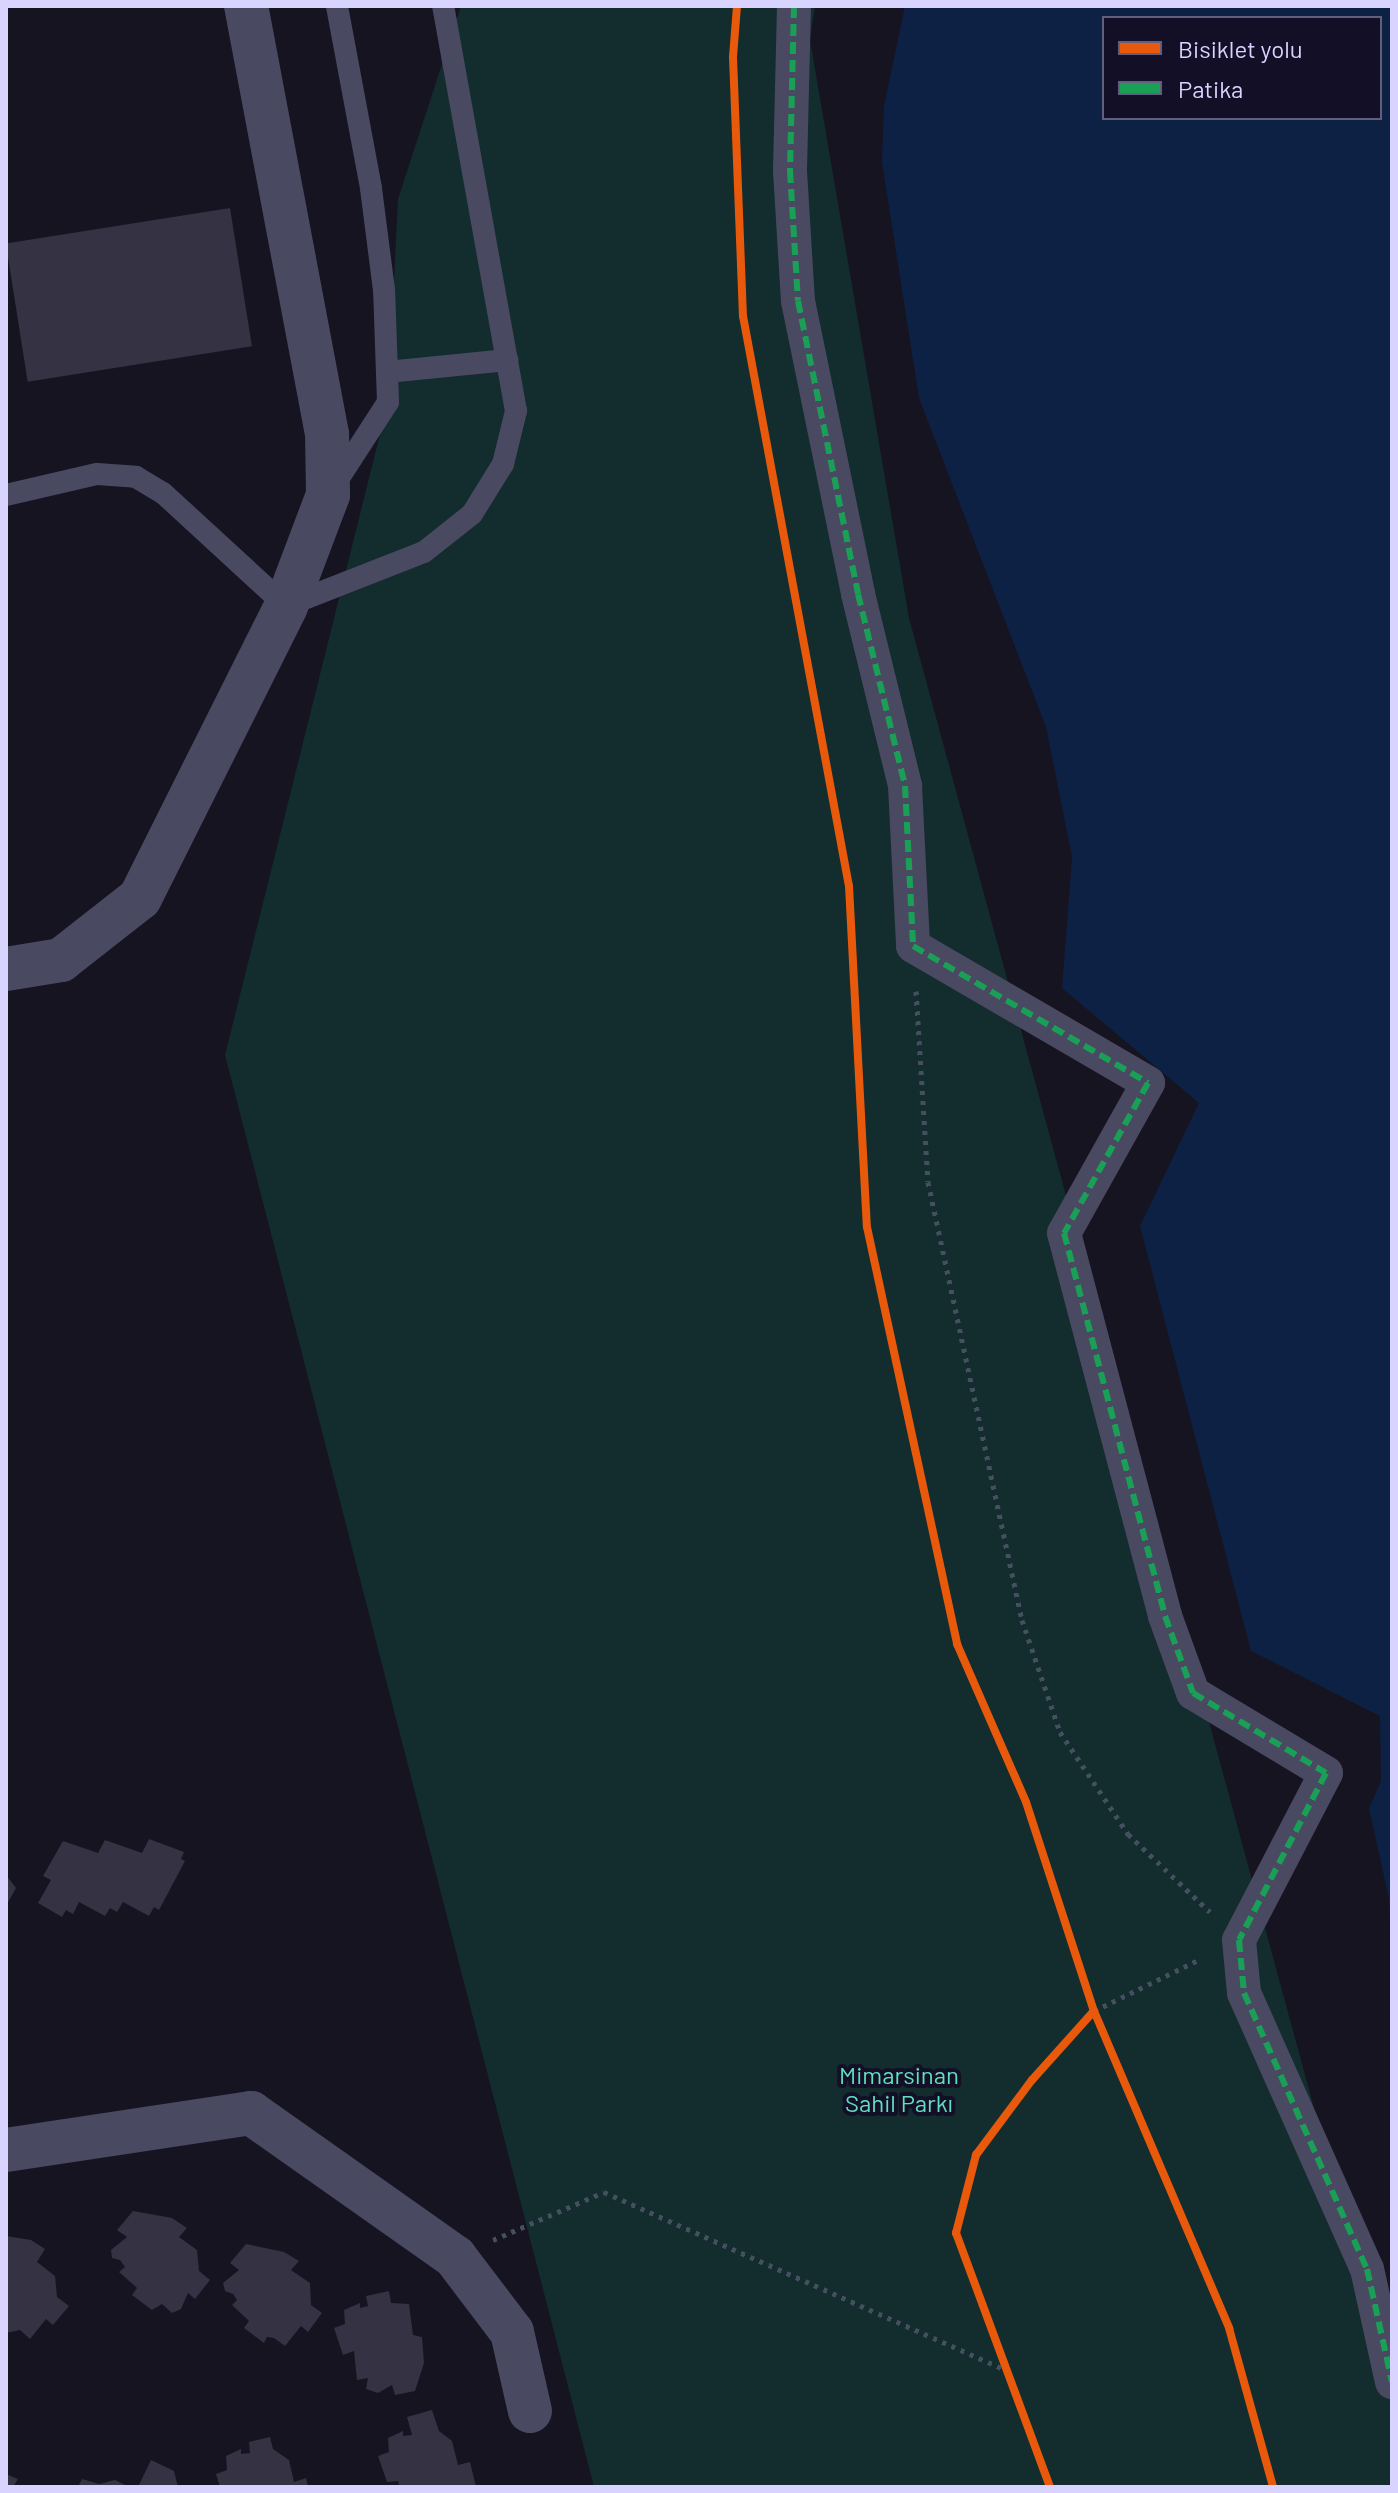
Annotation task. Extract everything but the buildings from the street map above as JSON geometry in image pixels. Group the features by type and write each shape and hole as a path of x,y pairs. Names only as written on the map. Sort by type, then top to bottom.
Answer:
{"street":[{"path":"6,969 61,960 140,898 286,606 328,495 327,434 246,6"},
{"path":"794,6 790,171 798,301 858,594 905,786 913,946 1148,1083 1064,1233 1165,1616 1193,1693 1326,1773 1239,1940 1244,1993 1367,2269 1392,2382"},
{"path":"6,2150 251,2113 455,2257 512,2332 530,2411"}],"lane":[{"path":"328,495 388,402 384,290 371,188 337,6"},
{"path":"6,495 97,474 136,477 163,493 286,606 424,552 472,514 490,488 512,438 516,411 443,6"},
{"path":"387,372 507,360"}],"path":[{"path":"913,946 928,1182 1022,1620 1060,1732 1128,1834 1239,1940 1094,2011 1086,2022"},
{"path":"1091,1997 1100,2025"},
{"path":"455,2257 604,2192 1008,2371"},
{"path":"1003,2358 1013,2384"}],"green space":[{"name":"Mimarsinan Sahil Parkı","path":"461,6 815,6 810,40 909,618 1392,2395 1392,2487 594,2487 225,1055 388,402 398,199"}],"water":[{"path":"905,6 1392,6 1392,1954 1389,1899 1369,1808 1381,1781 1380,1716 1251,1651 1140,1226 1199,1103 1062,988 1072,857 1046,727 919,398 882,162 884,106"}],"marked path":[{"path":"794,6 790,171 798,301 858,594 905,786 913,946 1148,1083 1064,1233 1165,1616 1193,1693 1326,1773 1239,1940 1244,1993 1367,2269 1392,2382"}],"cycle path":[{"path":"737,6 733,57 743,316 849,886 867,1227 957,1644 1026,1802 1094,2011 1229,2328 1273,2487"},
{"path":"1050,2487 956,2233 976,2155 1032,2080 1094,2011"}]}
